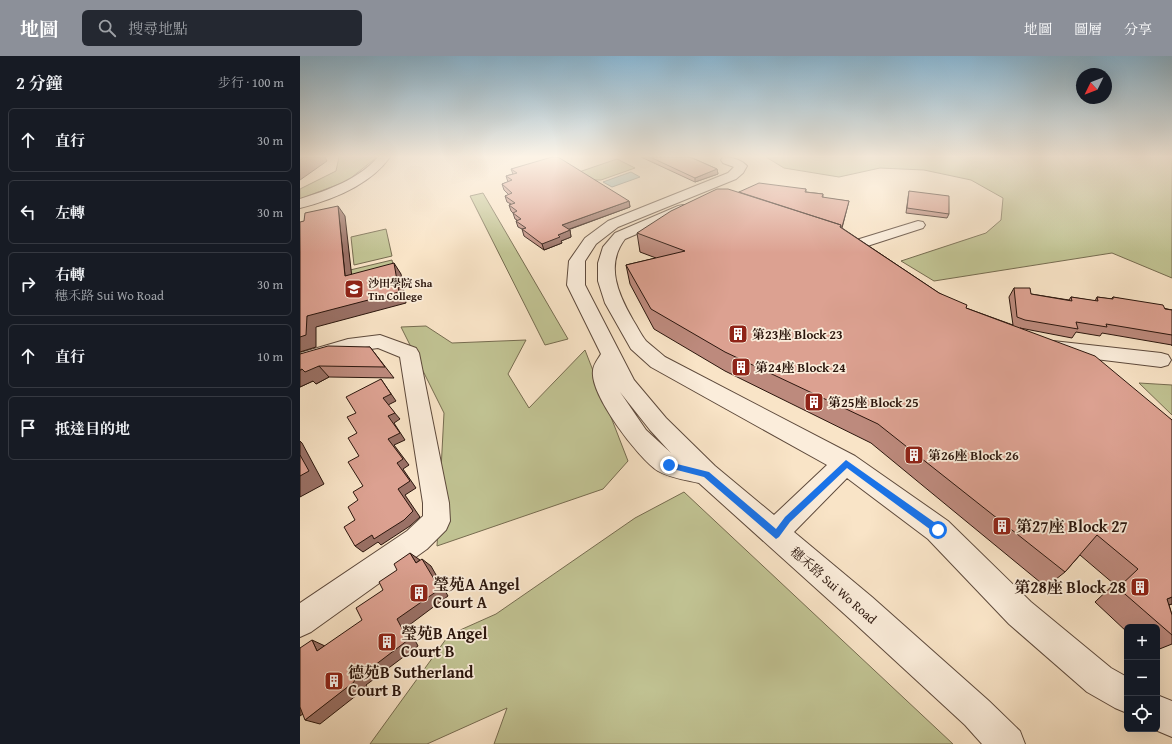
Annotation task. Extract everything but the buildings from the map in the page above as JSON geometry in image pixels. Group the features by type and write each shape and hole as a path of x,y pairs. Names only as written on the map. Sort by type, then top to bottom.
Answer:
{"street":[{"path":"300,204 338,189"},
{"name":"穗禾路 Sui Wo Road","path":"700,189 613,224 590,241 577,261 576,285 626,385 658,424 706,474 861,608 977,713 1007,744"},
{"path":"722,201 702,202 620,236 611,247 606,262 606,281 614,303 638,344 658,362 846,463 938,530 1020,613 1098,680 1124,694"},
{"path":"858,244 918,225"},
{"path":"837,237 858,244 877,258"},
{"path":"300,360 348,346 380,341 409,353 436,503 436,521 417,540 300,621"},
{"path":"1036,344 1043,347 1161,360"},
{"path":"776,535 787,520 846,463"},
{"path":"1160,714 1172,719"}],"green space":[{"path":"300,189 326,189 300,199"},
{"path":"987,189 1172,189 1172,278 1112,253 934,281 901,261 986,233 1001,220 1003,198"},
{"path":"483,193 568,339 545,345 470,196"},
{"path":"386,229 392,256 354,265 351,237"},
{"path":"392,260 395,274 325,276"},
{"path":"426,326 452,343 526,340 508,374 529,408 585,350 628,461 603,489 437,546 444,413 401,327"},
{"path":"1139,383 1172,385 1172,415"},
{"path":"684,492 953,744 494,744 507,708 427,744 370,744 449,635 496,614 635,518"}],"place":[{"name":"沙田學院 Sha Tin College","path":"354,289"},
{"name":"第23座 Block 23","path":"738,334"},
{"name":"第24座 Block 24","path":"741,367"},
{"name":"第25座 Block 25","path":"814,402"},
{"name":"第26座 Block 26","path":"914,455"},
{"name":"第27座 Block 27","path":"1002,526"},
{"name":"第28座 Block 28","path":"1140,587"},
{"name":"瑩苑A Angel Court A","path":"419,593"},
{"name":"瑩苑B Angel Court B","path":"387,642"},
{"name":"德苑B Sutherland Court B","path":"334,681"}],"route":[{"path":"669,465 706,474 776,535 787,520 846,463 938,530"}]}
